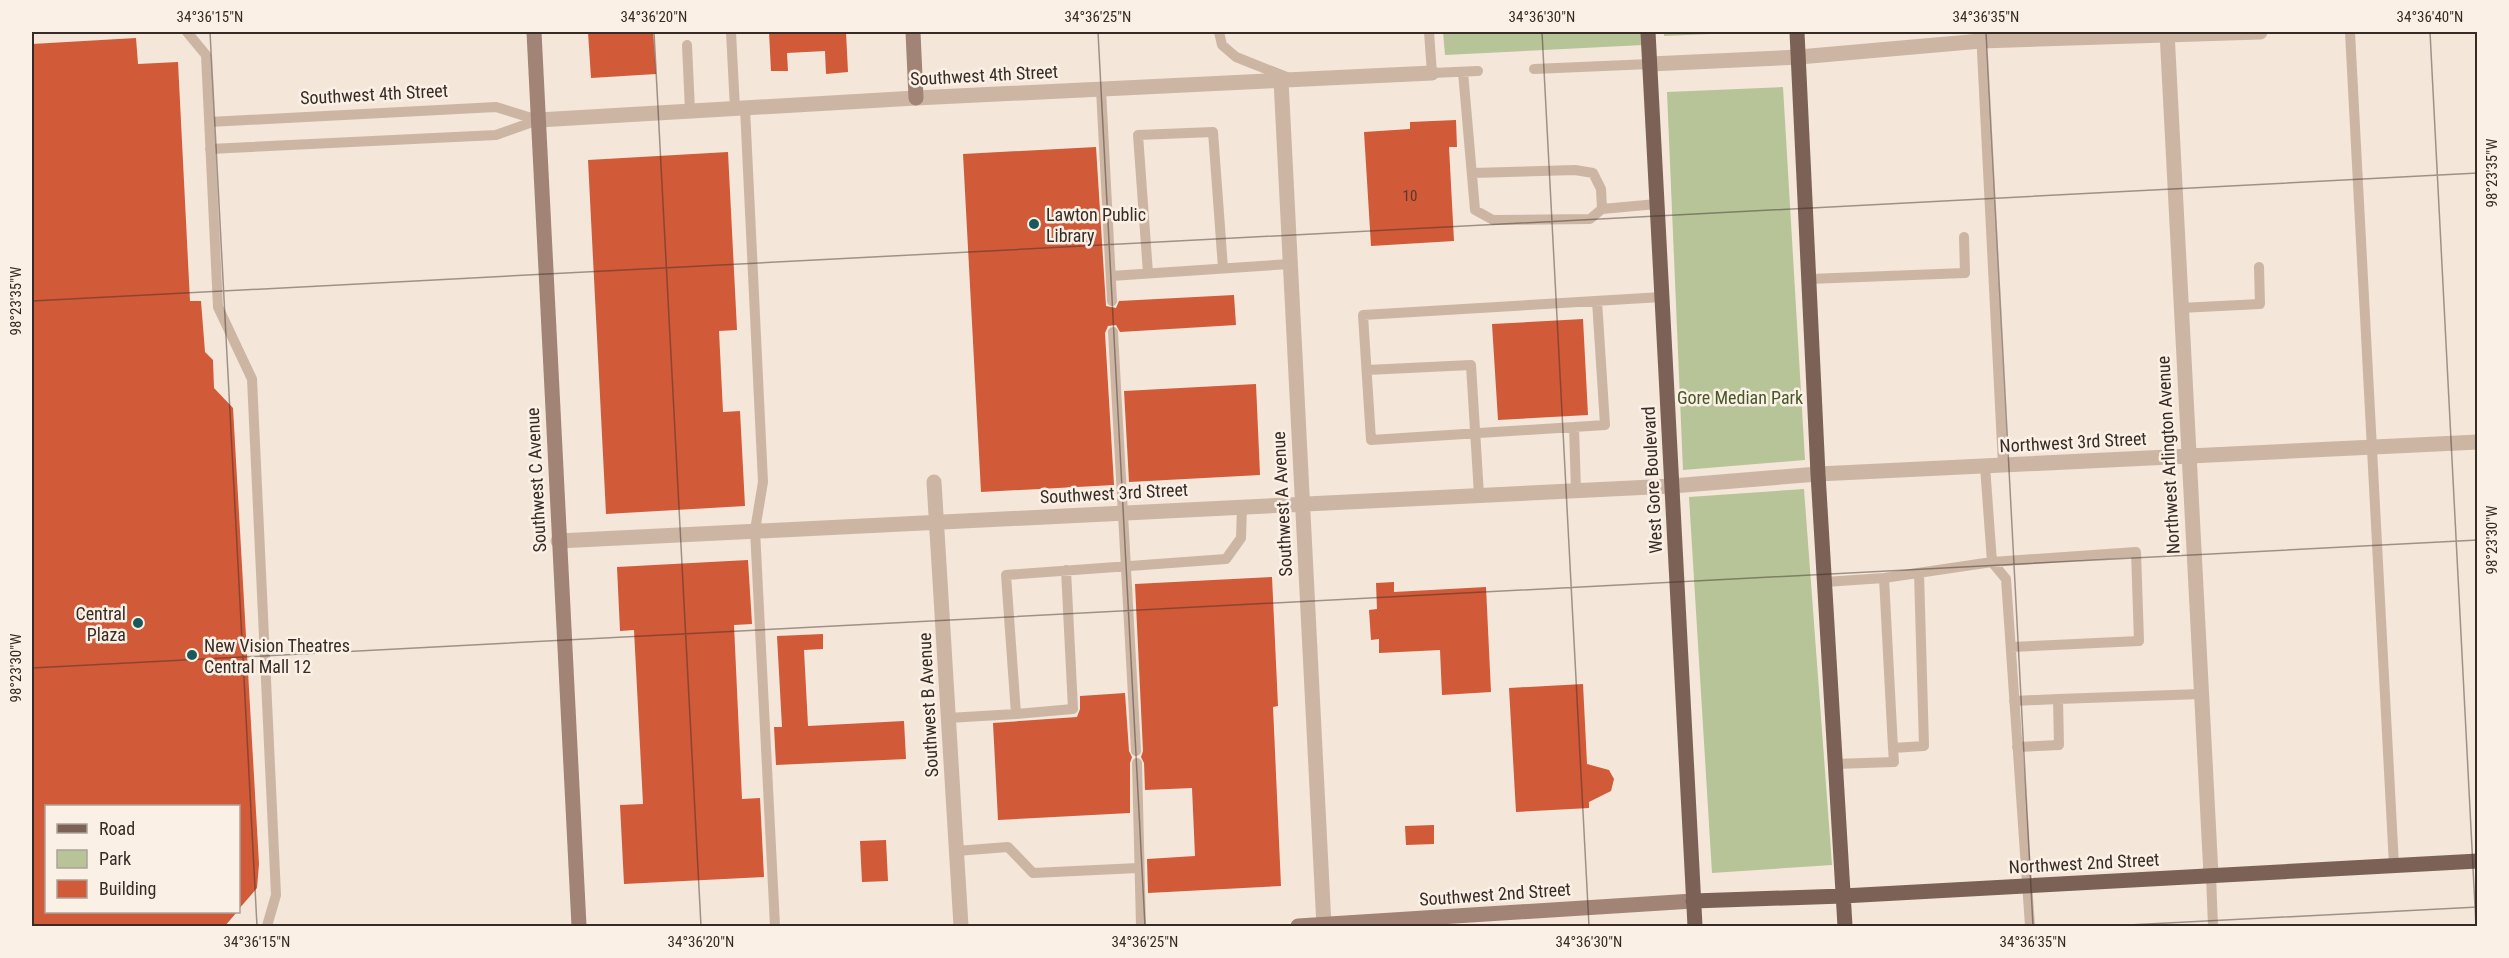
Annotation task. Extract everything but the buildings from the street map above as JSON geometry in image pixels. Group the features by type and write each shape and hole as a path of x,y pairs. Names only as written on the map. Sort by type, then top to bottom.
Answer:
{"main road":[{"name":"West Gore Boulevard","path":"1648,32 1695,927"},
{"path":"1797,32 1818,474 1845,927"},
{"name":"Northwest 2nd Street","path":"1693,901 1843,896 2478,861"}],"street":[{"name":"Southwest C Avenue","path":"534,32 579,927"},
{"path":"913,32 916,98"},
{"path":"1650,64 1799,57 1981,36 2260,32"},
{"name":"Northwest Arlington Avenue","path":"2167,34 2187,456 2211,875"},
{"name":"Southwest 4th Street","path":"538,120 916,98 1432,73"},
{"name":"Southwest A Avenue","path":"1287,80 1290,264 1324,926"},
{"name":"Northwest 3rd Street","path":"1672,486 1818,474 2478,442"},
{"name":"Southwest B Avenue","path":"934,482 961,927"},
{"name":"Southwest 3rd Street","path":"558,541 1672,486"},
{"name":"Southwest 2nd Street","path":"1298,927 1693,901"}],"lane":[{"path":"188,32 206,55 218,307 252,379 276,895 267,927"},
{"path":"731,32 740,108 763,482 755,530 775,927"},
{"path":"1219,32 1222,45 1236,57 1287,80"},
{"path":"1429,32 1432,73 1478,71"},
{"path":"2350,32 2394,866"},
{"path":"1981,36 2003,465"},
{"path":"687,45 690,111"},
{"path":"1534,69 1650,64"},
{"path":"1463,72 1475,210 1493,220 1590,219 1602,209 1657,204"},
{"path":"1101,89 1112,301"},
{"name":"Southwest 4th Street","path":"209,122 496,107 538,120"},
{"name":"Southwest 4th Street","path":"210,150 496,135 538,120"},
{"path":"1148,273 1138,135 1213,132 1223,268"},
{"path":"1472,173 1575,170 1593,173 1601,189 1602,209"},
{"path":"1809,279 1965,273 1964,237"},
{"path":"1111,276 1290,264"},
{"path":"2180,308 2260,304 2259,267"},
{"path":"1597,301 1605,425 1371,440 1363,315 1662,297"},
{"path":"1113,332 1136,751"},
{"path":"1367,369 1471,365 1479,495"},
{"path":"1574,427 1576,491"},
{"path":"1985,465 1992,562 2006,579 2030,927"},
{"path":"1016,714 1006,575 1226,559 1241,538 1242,507"},
{"path":"1825,582 1884,578 1992,562 2136,552 2139,640 2011,647"},
{"path":"948,718 1073,709 1066,570"},
{"path":"1893,748 1924,746 1919,573"},
{"path":"1835,764 1893,762 1884,578"},
{"path":"2014,701 2201,694"},
{"path":"2017,747 2060,745 2058,699"},
{"path":"1137,763 1141,927"},
{"path":"956,850 1008,847 1033,873 1138,868"},
{"path":"2211,875 2213,927"}],"green space":[{"path":"1443,32 1642,32 1643,45 1445,55"},
{"path":"1664,32 1756,32 1664,36"},
{"name":"Gore Median Park","path":"1783,87 1805,460 1683,470 1667,92"},
{"path":"1804,489 1832,865 1712,873 1689,497"}],"place":[{"name":"Lawton Public Library","path":"1034,224"},
{"name":"Central Plaza","path":"138,623"},
{"name":"New Vision Theatres Central Mall 12","path":"192,655"}]}
